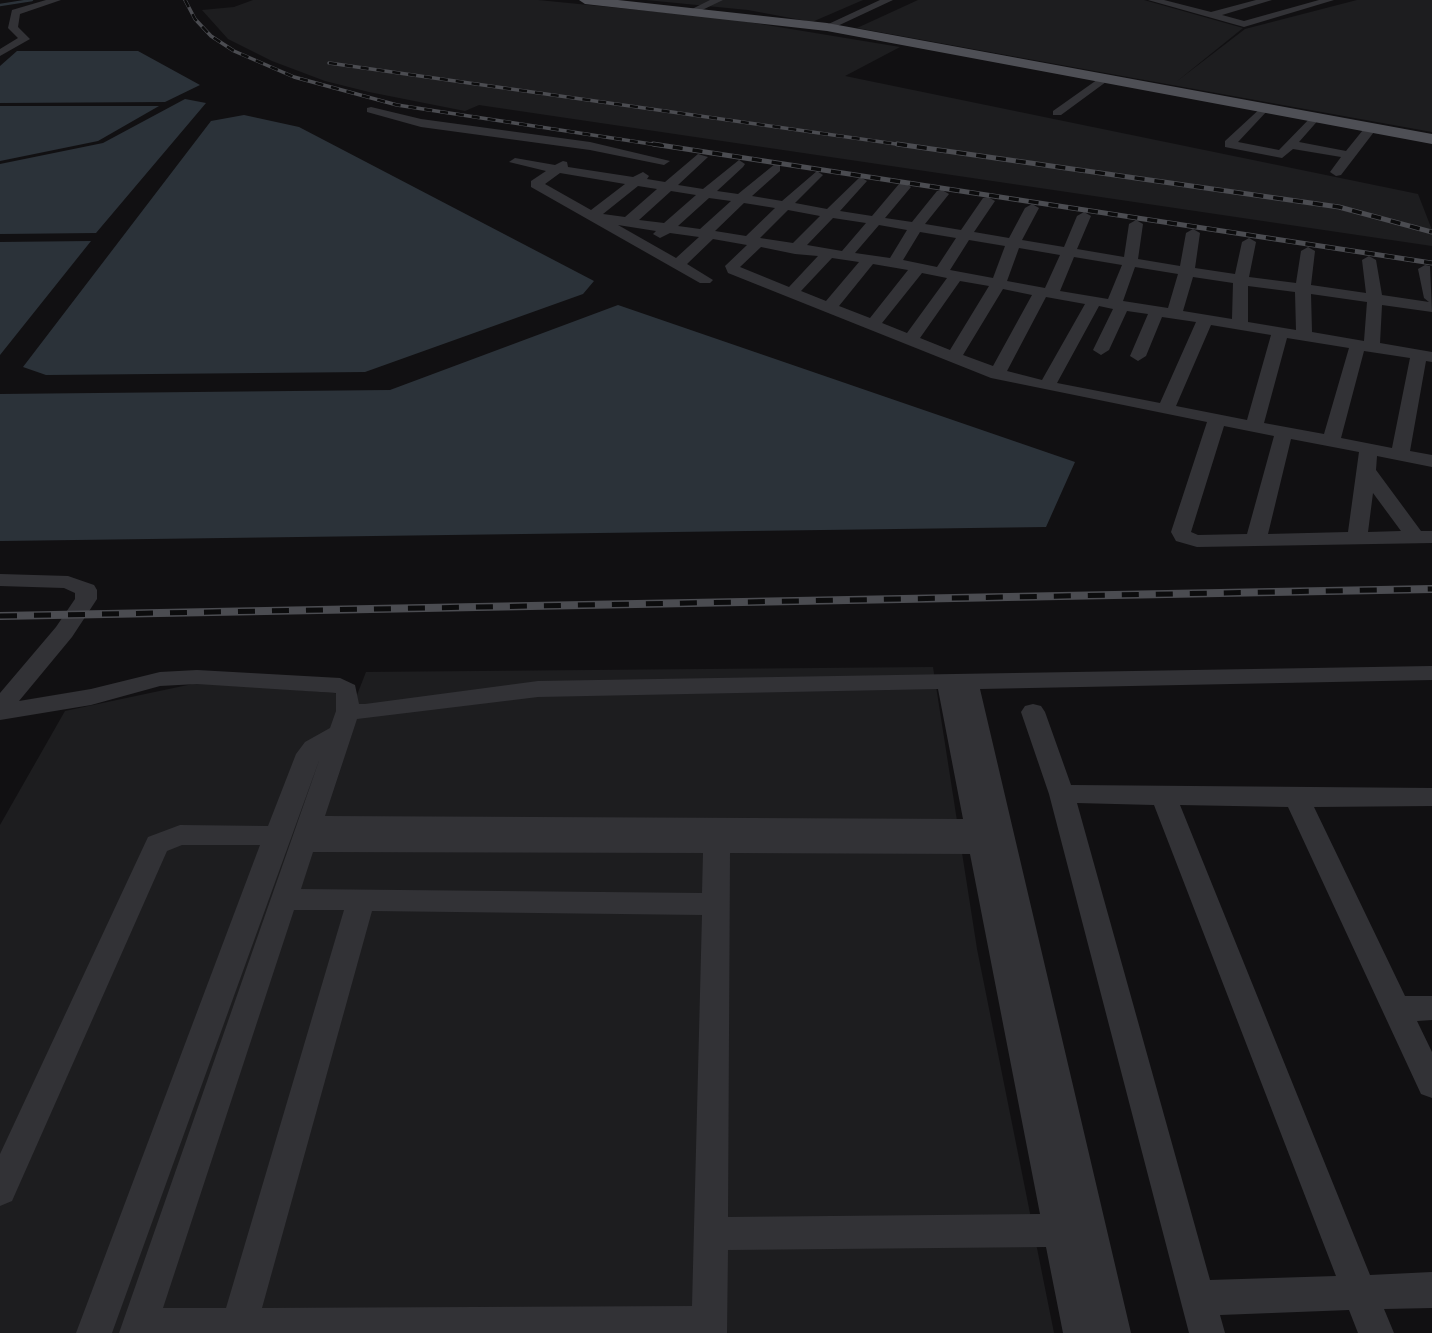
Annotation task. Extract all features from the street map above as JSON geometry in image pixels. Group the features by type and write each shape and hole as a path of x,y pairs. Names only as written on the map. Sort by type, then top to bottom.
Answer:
{"main road":[{"path":"585,0 695,10 827,27 1432,139"}],"street":[{"path":"0,53 25,39 12,28 13,14 33,2 56,0"},
{"path":"695,10 718,0"},
{"path":"827,27 888,0"},
{"path":"1210,16 1267,0"},
{"path":"1163,1 1210,16 1248,24 1329,0"},
{"path":"1185,9 1206,3"},
{"path":"1057,113 1105,79"},
{"path":"1264,108 1229,144 1279,154 1293,145 1315,117"},
{"path":"371,110 415,122 470,131 669,156 594,216"},
{"path":"1336,172 1371,128"},
{"path":"448,144 470,131"},
{"path":"490,147 507,136"},
{"path":"552,141 515,162 1067,253 1432,307"},
{"path":"1293,145 1348,155"},
{"path":"590,146 536,184 705,280"},
{"path":"564,199 625,152"},
{"path":"630,220 702,158"},
{"path":"645,247 739,164"},
{"path":"677,265 775,168"},
{"path":"817,175 732,268 872,326 997,373 1047,386 1432,461"},
{"path":"754,279 791,249 860,181"},
{"path":"844,257 904,187"},
{"path":"894,264 915,228 942,194"},
{"path":"910,340 948,274 963,236 988,201"},
{"path":"954,357 998,284 1013,244 1032,208"},
{"path":"594,216 894,264 1046,293 1425,357 1400,455"},
{"path":"997,373 1046,293 1084,216"},
{"path":"1101,350 1130,262 1136,224"},
{"path":"1174,314 1187,270 1192,233"},
{"path":"1240,325 1241,280 1249,242"},
{"path":"1304,335 1303,290 1308,251"},
{"path":"792,292 827,254"},
{"path":"830,307 869,260"},
{"path":"1331,441 1365,345 1375,300 1369,260"},
{"path":"1425,269 1432,298"},
{"path":"872,326 918,270"},
{"path":"1047,386 1094,301"},
{"path":"1138,356 1157,311"},
{"path":"1166,409 1205,320"},
{"path":"1254,426 1280,332"},
{"path":"1217,419 1181,532 1183,537 1197,541 1424,537"},
{"path":"1256,540 1284,432"},
{"path":"1357,538 1369,449"},
{"path":"1366,470 1424,537"},
{"path":"0,580 68,582 86,590 86,600 64,632 0,710"},
{"path":"959,687 1432,673"},
{"path":"0,710 91,697 160,680 197,677 340,686 347,690 344,722"},
{"path":"717,836 709,1328 239,1326 138,1330 282,899 295,834 305,760 314,748 344,722 386,711 538,689 1432,686"},
{"path":"959,687 1074,1230 1081,1333"},
{"path":"1033,712 1062,794 1208,1333"},
{"path":"1062,794 1432,797"},
{"path":"1163,795 1376,1333"},
{"path":"1297,798 1432,1084"},
{"path":"94,1333 295,834"},
{"path":"0,1190 157,844 180,835 990,837"},
{"path":"282,899 716,904"},
{"path":"239,1326 361,900"},
{"path":"1396,1009 1432,1008"},
{"path":"711,1234 1074,1230"},
{"path":"1074,1230 1113,1333"},
{"path":"1197,1298 1432,1290"}],"shaded area":[{"path":"253,0 538,0 730,19 900,47 845,76 1418,194 1432,230 1432,246 479,105 465,111 369,92 325,81 272,61 228,39 202,10 234,7"},
{"path":"646,0 863,0 812,22 748,10"},
{"path":"918,0 1144,0 1243,28 1176,82 1245,29 1357,0 1432,0 1432,132 857,28"},
{"path":"17,51 138,51 200,85 165,102 0,103 0,66"},
{"path":"185,99 206,103 96,233 0,234 0,164 103,143"},
{"path":"0,106 159,106 98,141 0,161"},
{"path":"244,115 299,127 594,281 583,294 365,372 46,375 23,367 211,121"},
{"path":"91,241 0,355 0,242"},
{"path":"618,305 1075,462 1046,527 0,541 0,394 390,390"},
{"path":"933,667 977,949 1054,1333 0,1333 0,825 65,711 202,682 357,695 366,672"}],"waterway":[{"path":"0,5 32,0"}],"railway":[{"path":"185,0 195,19 211,36 234,51 294,77 397,105 664,146"},
{"path":"329,63 910,146"},
{"path":"653,144 1432,263"},
{"path":"897,144 1339,207 1432,232"},
{"path":"0,616 1432,589"}]}
